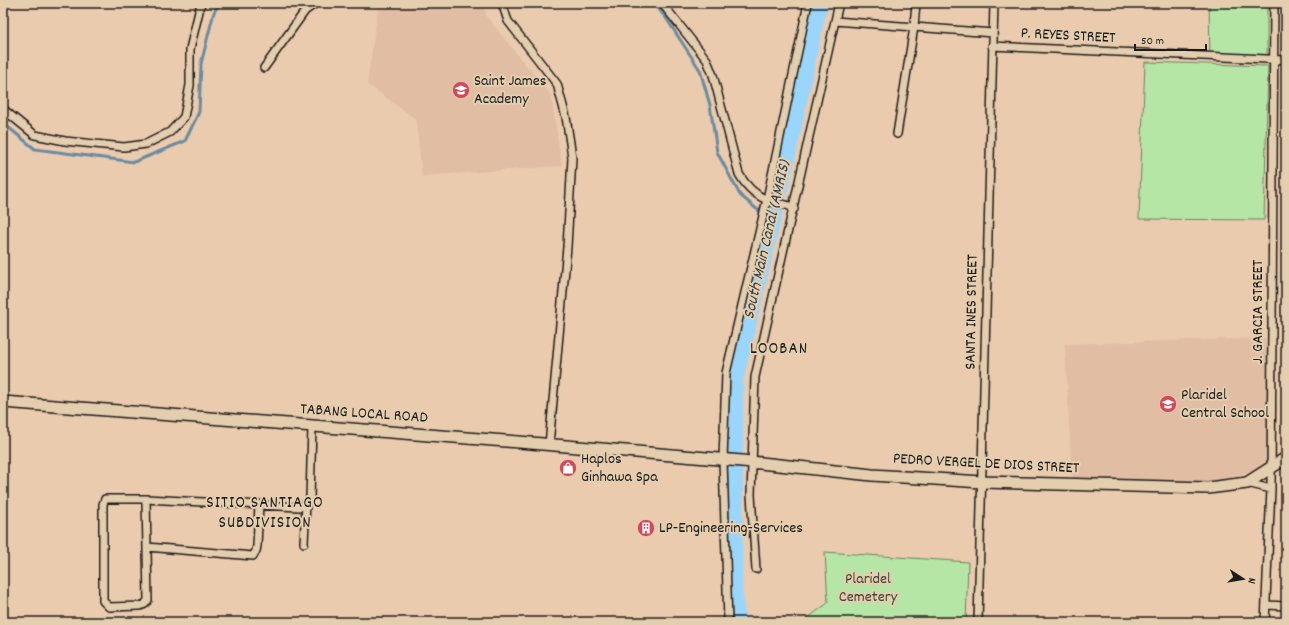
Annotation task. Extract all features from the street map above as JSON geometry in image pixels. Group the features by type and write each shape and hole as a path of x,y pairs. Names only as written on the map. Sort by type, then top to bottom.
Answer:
{"street":[{"path":"3,109 35,135 65,141 124,147 146,144 170,132 184,117 190,86 190,49 195,20 201,3"},
{"path":"264,68 301,16 316,3"},
{"path":"502,3 508,21 557,84 566,117 572,158 567,247 549,445"},
{"path":"662,3 707,60 713,75 739,174 746,186 754,193 774,203 792,207"},
{"path":"728,622 724,460 726,373 767,199 808,3"},
{"path":"756,569 751,495 747,462 755,377 839,3"},
{"path":"897,134 914,27 916,3"},
{"name":"SANTA INES STREET","path":"978,622 994,3"},
{"name":"J. GARCIA STREET","path":"1266,622 1271,489 1274,3"},
{"path":"835,21 993,33"},
{"name":"P. REYES STREET","path":"992,46 1286,60"},
{"name":"TABANG LOCAL ROAD","path":"3,402 724,460"},
{"path":"304,544 306,504 310,498 311,488 312,427"},
{"name":"PEDRO VERGEL DE DIOS STREET","path":"1247,483 1286,458"},
{"name":"PEDRO VERGEL DE DIOS STREET","path":"724,460 872,475 982,482 1194,488 1247,483 1271,489"},
{"path":"146,499 148,600 145,604 109,607 105,605 103,601 103,504 105,499 146,499 299,507 306,504"},
{"path":"147,547 253,556 257,546 259,504"},
{"path":"1267,605 1286,606"}],"shaded area":[{"name":"Saint James Academy","path":"379,3 484,3 486,16 551,96 562,166 422,176 416,119 367,84"},
{"name":"Plaridel Central School","path":"1266,338 1268,465 1237,477 1187,483 1072,479 1065,344"}],"green space":[{"path":"1209,3 1267,3 1267,56 1210,56"},
{"path":"1145,62 1268,66 1264,220 1139,219"},
{"name":"Plaridel Cemetery","path":"825,552 968,562 966,622 751,622 751,619 805,620 828,603"}],"waterway":[{"path":"3,123 35,149 134,162 185,141 199,112 201,64 214,12 220,3"},
{"path":"654,3 666,18 700,70 710,105 717,152 740,195 772,222"},
{"name":"South Main Canal (AMRIS)","path":"737,622 734,590 735,379 785,166 819,3"}],"place":[{"name":"Saint James Academy","path":"461,90"},
{"name":"Plaridel Central School","path":"1168,404"},
{"name":"Haplos Ginhawa Spa","path":"568,468"},
{"name":"LP-Engineering-Services","path":"646,528"}],"district":[{"name":"LOOBAN","path":"779,350"},
{"name":"SITIO SANTIAGO SUBDIVISION","path":"265,514"}]}
